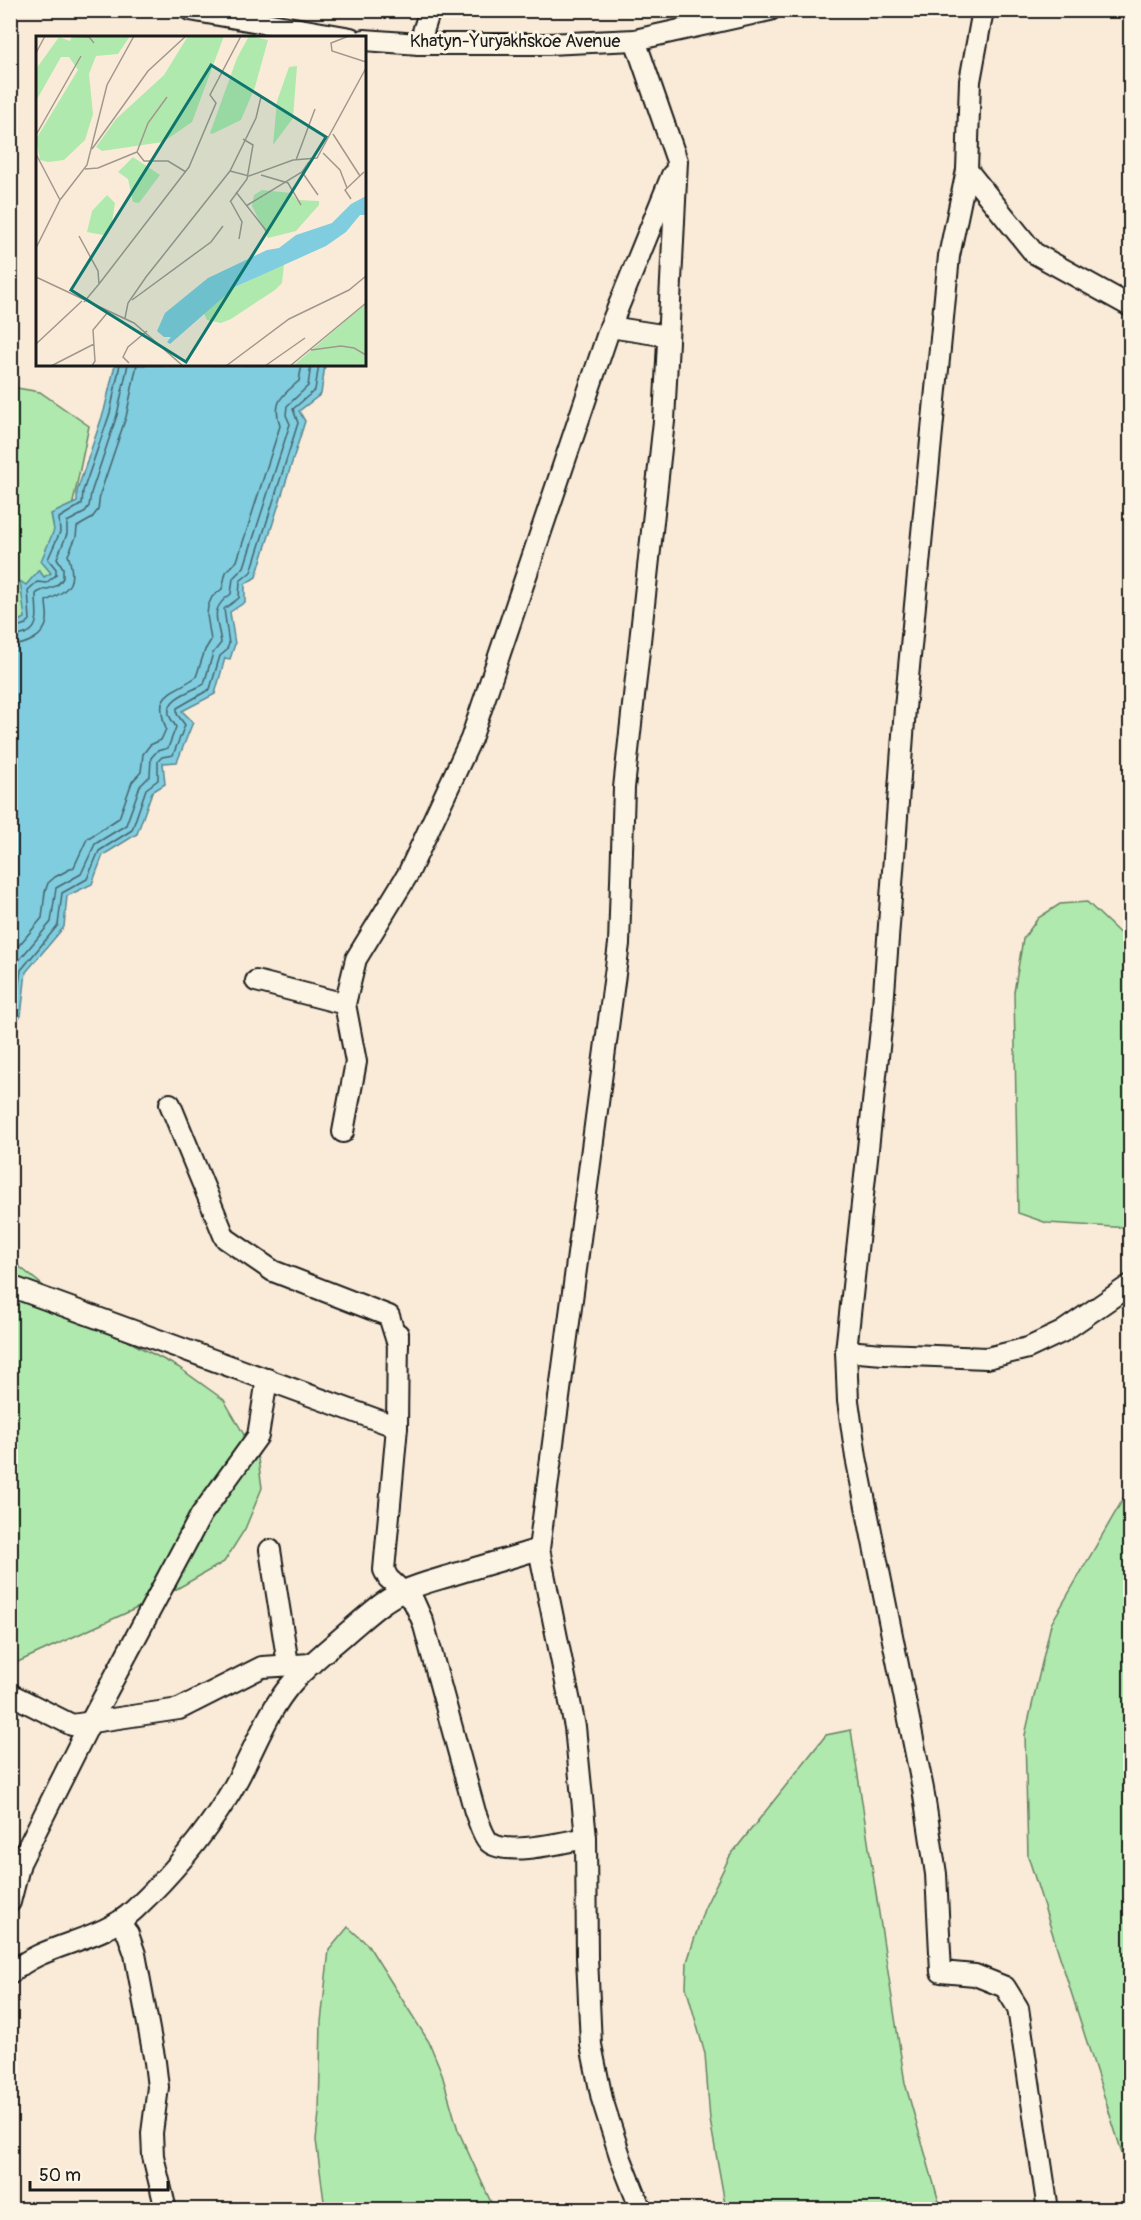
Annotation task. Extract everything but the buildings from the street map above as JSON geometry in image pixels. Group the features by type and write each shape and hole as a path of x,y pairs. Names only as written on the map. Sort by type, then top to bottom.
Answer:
{"street":[{"path":"190,10 340,36"},
{"path":"419,44 430,10"},
{"name":"Khatyn-Yuryakhskoe Avenue","path":"366,40 419,44 549,44 635,40 770,10"},
{"path":"983,10 969,81 967,170 949,256 905,708 882,1020 846,1350 848,1401 856,1457 925,1800 936,1874 941,1972 975,1975 1005,1987 1018,2008 1048,2210"},
{"path":"635,40 678,161 664,421 624,788 619,945 539,1549 576,1727 586,1838 587,1957 591,2045 602,2099 621,2159 641,2210"},
{"path":"343,1132 356,1062 345,1004 356,959 408,874 471,739 610,327 678,161"},
{"path":"967,170 1034,253 1131,306"},
{"path":"610,327 668,336"},
{"path":"256,981 345,1004"},
{"path":"170,1104 225,1238 273,1271 389,1316 398,1340 397,1427 384,1570 388,1578 414,1602 423,1622 475,1812 482,1830 489,1842 502,1848 516,1849 586,1838"},
{"path":"10,1286 397,1427"},
{"path":"846,1350 883,1354 987,1358 1028,1348 1062,1332 1131,1286"},
{"path":"10,1902 15,1861 201,1515 258,1436 267,1380"},
{"path":"13,1964 104,1931 119,1922 142,1901 201,1835 243,1773 275,1708 291,1684 382,1603 404,1591 539,1549"},
{"path":"270,1550 288,1664"},
{"path":"10,1694 72,1725 179,1709 262,1667 311,1664"},
{"path":"119,1922 128,1934 135,1954 155,2062 158,2087 152,2133 153,2156 166,2210"}],"green space":[{"path":"11,387 40,392 89,426 42,651 11,701"},
{"path":"1087,902 1130,943 1130,1228 1047,1223 1018,1213 1014,992 1023,939 1038,918 1060,904"},
{"path":"10,1259 82,1317 178,1367 224,1400 258,1459 262,1488 245,1529 224,1562 166,1595 11,1665"},
{"path":"1130,1487 1130,2178 1028,1856 1025,1735 1051,1624"},
{"path":"851,1730 905,2083 941,2209 726,2209 710,2120 705,2054 686,1987 687,1962 704,1909 730,1856 826,1735"},
{"path":"348,1927 368,1945 429,2042 441,2071 458,2130 494,2209 325,2209 316,2140 319,2113 321,2022 329,1950"}],"water":[{"path":"115,366 325,366 321,394 299,411 305,421 256,577 245,584 245,602 230,612 235,644 230,659 225,658 215,694 182,711 193,722 177,762 163,763 165,784 152,792 137,834 103,855 92,884 67,896 64,927 26,972 21,1016 11,1024 11,624 25,618 20,581 26,585 39,570 44,577 51,573 41,561 54,530 51,514 77,502 77,491 104,411"}]}
